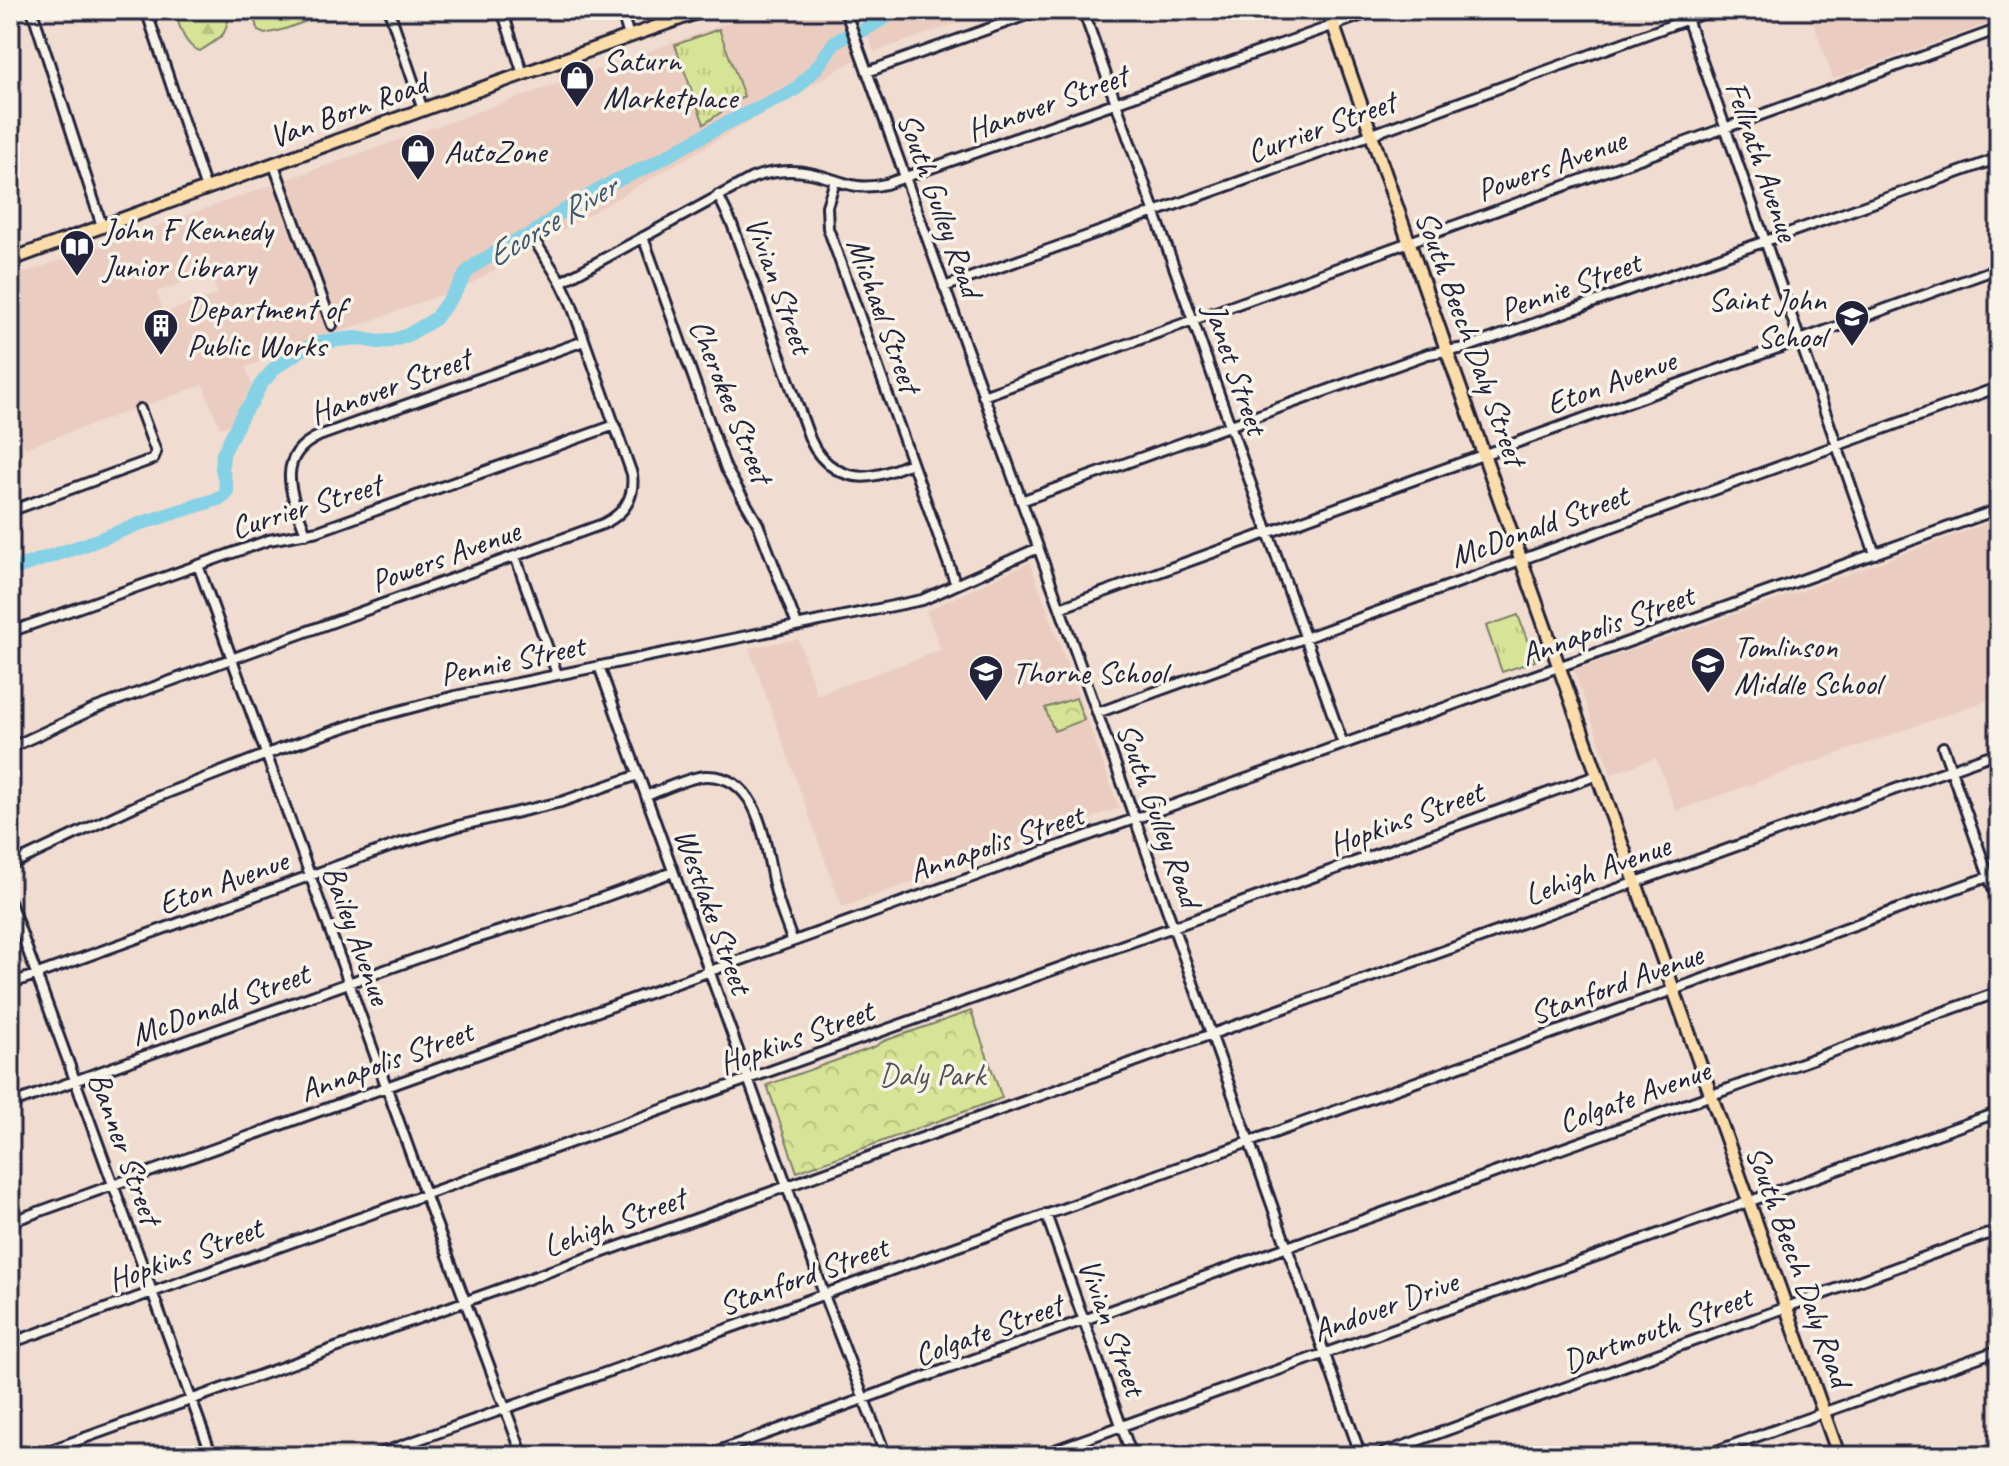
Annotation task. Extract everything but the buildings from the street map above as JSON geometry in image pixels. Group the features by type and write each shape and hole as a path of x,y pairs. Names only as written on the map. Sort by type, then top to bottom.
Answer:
{"main road":[{"name":"Van Born Road","path":"10,260 704,10"},
{"path":"1328,10 1333,26"},
{"name":"South Beech Daly Street","path":"1333,26 1559,667"},
{"path":"1559,667 1673,989"},
{"name":"South Beech Daly Road","path":"1673,989 1839,1456"}],"street":[{"path":"32,10 102,226"},
{"path":"146,10 206,189"},
{"path":"389,10 423,110"},
{"path":"502,10 523,74"},
{"path":"621,10 629,36"},
{"name":"South Gulley Road","path":"845,10 1361,1456"},
{"path":"867,72 1041,10"},
{"name":"Janet Street","path":"1083,10 1343,744"},
{"name":"Hanover Street","path":"561,282 752,178 778,171 808,172 852,186 868,187 905,179 1377,10"},
{"name":"Currier Street","path":"944,287 1372,134 1685,15 1713,10"},
{"name":"Fellrath Avenue","path":"1685,15 1875,554"},
{"name":"Powers Avenue","path":"983,396 1999,29"},
{"name":"Pennie Street","path":"1021,501 1428,354 1465,348 1999,158"},
{"path":"274,165 332,325"},
{"name":"Michael Street","path":"835,181 827,206 828,228 956,585"},
{"name":"Vivian Street","path":"718,195 732,224 812,445 826,463 852,476 869,476 912,463"},
{"name":"Cherokee Street","path":"643,237 726,469 758,524 797,625"},
{"name":"Powers Avenue","path":"10,748 96,708 603,524 625,508 633,480 615,425 571,303 536,243"},
{"name":"Eton Avenue","path":"1060,608 1999,268"},
{"name":"Hanover Street","path":"306,534 289,478 294,457 308,442 584,341"},
{"name":"McDonald Street","path":"1097,713 1999,387"},
{"path":"10,511 150,462 155,457 154,446 140,409"},
{"name":"Currier Street","path":"10,632 269,540 330,527 615,425"},
{"name":"Annapolis Street","path":"10,1222 1999,509"},
{"name":"Pennie Street","path":"10,865 144,802 267,754 369,719 557,674 922,600 1038,548"},
{"path":"515,556 557,674"},
{"name":"Bailey Avenue","path":"198,565 523,1456"},
{"name":"Westlake Street","path":"599,666 824,1293 886,1456"},
{"path":"1943,747 1999,905"},
{"name":"Lehigh Avenue","path":"1211,1035 1999,752"},
{"name":"Eton Avenue","path":"10,984 418,837 561,802 638,775"},
{"name":"Hopkins Street","path":"10,1343 1598,775"},
{"path":"646,796 705,776 726,780 743,791 753,805 766,840 776,893 792,940"},
{"name":"McDonald Street","path":"10,1104 452,946 571,909 673,872"},
{"name":"Stanford Avenue","path":"1249,1141 1999,873"},
{"name":"Banner Street","path":"10,902 212,1456"},
{"name":"Colgate Avenue","path":"1287,1248 1999,992"},
{"name":"Lehigh Street","path":"34,1456 1211,1035"},
{"name":"Andover Drive","path":"1038,1456 1999,1112"},
{"name":"Stanford Street","path":"373,1456 1249,1141"},
{"name":"Vivian Street","path":"1046,1214 1132,1456"},
{"name":"Dartmouth Street","path":"1376,1456 1999,1230"},
{"name":"Colgate Street","path":"704,1456 1287,1248"},
{"path":"1702,1456 1999,1350"}],"shaded area":[{"path":"765,10 839,10 858,58 468,285 246,367 252,385 229,425 220,428 203,385 25,448 10,407 10,278","holes":["210,273 218,294 164,313 157,292"]},
{"path":"857,10 995,10 874,52"},
{"path":"1809,10 1999,10 1999,20 1833,79"},
{"path":"1990,522 1999,548 1999,696 1676,811 1656,758 1611,774 1574,670"},
{"path":"1030,562 1119,808 842,907 749,648 798,639 817,695 941,650 926,611"}],"green space":[{"path":"174,10 230,10 222,35 200,51 186,40"},
{"path":"255,10 337,10 265,34 258,31"},
{"path":"719,29 744,96 704,124 675,45"},
{"path":"1518,615 1535,661 1502,672 1486,626"},
{"path":"1076,698 1084,720 1054,731 1045,708"},
{"name":"Daly Park","path":"971,1011 1002,1098 797,1172 767,1085"}],"waterway":[{"name":"Ecorse River","path":"10,570 221,498 227,490 222,468 223,454 243,413 275,368 301,350 321,342 355,338 379,342 406,336 435,319 475,265 531,235 563,211 613,182 797,88 834,43 898,10"}],"place":[{"name":"Saturn Marketplace","path":"577,109"},
{"name":"AutoZone","path":"418,182"},
{"name":"John F Kennedy Junior Library","path":"77,278"},
{"name":"Saint John School","path":"1852,348"},
{"name":"Department of Public Works","path":"161,357"},
{"name":"Tomlinson Middle School","path":"1708,695"},
{"name":"Thorne School","path":"986,703"}]}
